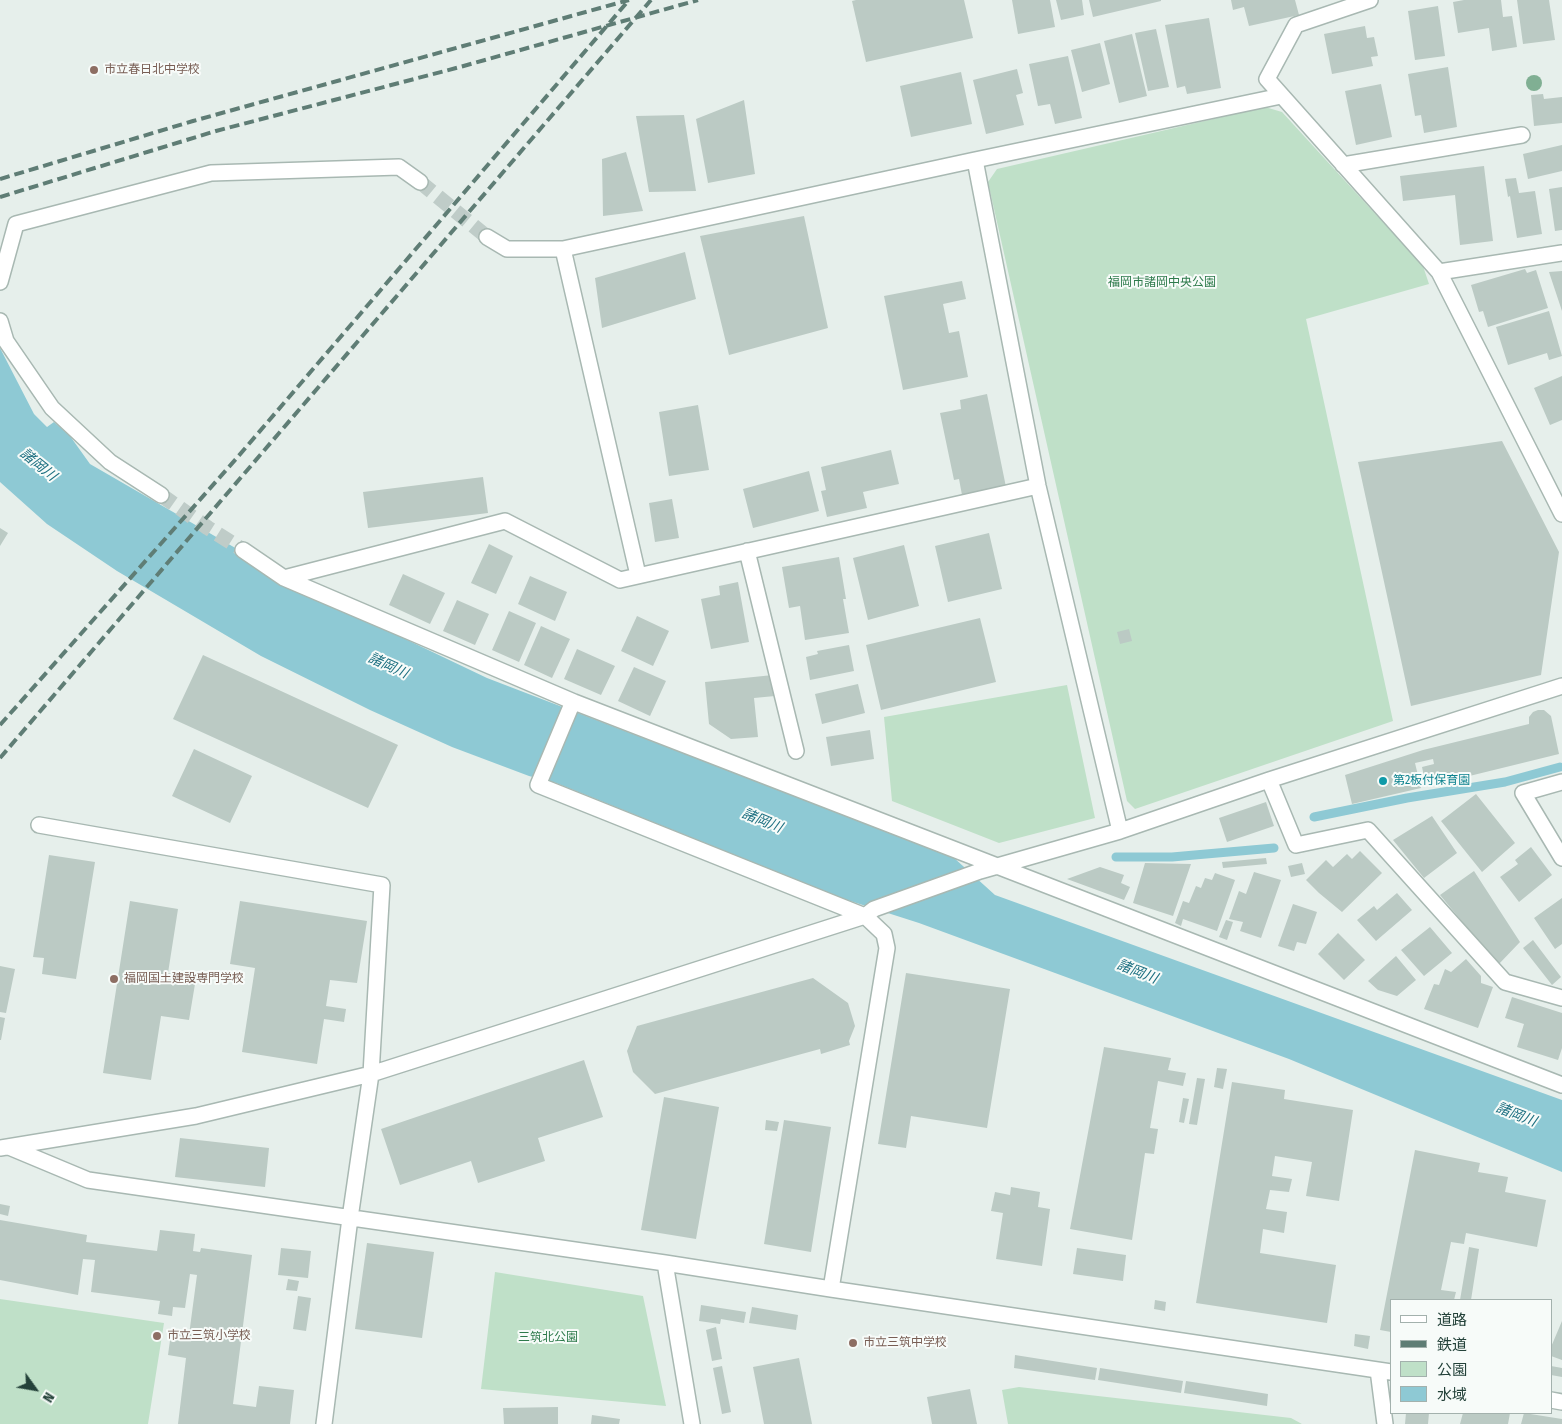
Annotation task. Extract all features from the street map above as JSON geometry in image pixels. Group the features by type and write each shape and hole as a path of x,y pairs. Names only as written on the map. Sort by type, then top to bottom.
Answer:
{"street":[{"path":"1370,0 1296,25 1267,79 1439,272 1562,514"},
{"path":"487,237 507,249 563,249 1281,96"},
{"path":"1343,165 1522,135"},
{"path":"975,160 1038,486 1120,832"},
{"path":"0,282 16,224 210,173 398,166 420,182"},
{"path":"563,249 638,575"},
{"path":"1439,272 1562,253"},
{"path":"0,321 6,341 52,408 110,462 161,495"},
{"path":"284,578 505,522 620,580 1038,486"},
{"path":"243,550 284,578 574,702 1562,1085"},
{"path":"746,552 796,752"},
{"path":"4,1147 196,1116 371,1074 869,913 980,871 1120,832 1269,780 1562,686"},
{"path":"572,704 538,785 869,913 884,934 888,948 831,1289"},
{"path":"1269,780 1296,845 1368,830 1504,982 1562,998"},
{"path":"1562,782 1523,793 1562,858"},
{"path":"39,825 382,886 371,1074 350,1218 324,1424"},
{"path":"4,1147 88,1180 665,1263 1384,1371 1385,1424"},
{"path":"665,1263 692,1424"}],"green space":[{"name":"福岡市諸岡中央公園","path":"1265,107 1282,112 1423,266 1429,284 1306,319 1393,721 1135,809 1127,801 988,182 997,169"},
{"path":"1067,685 1095,818 999,843 892,801 884,717"},
{"name":"三筑北公園","path":"495,1272 643,1296 666,1406 481,1389"},
{"path":"0,1299 164,1323 148,1424 0,1424"},
{"path":"1019,1387 1291,1418 1302,1424 1008,1424 1002,1390"}],"water":[{"name":"諸岡川","path":"0,348 34,414 47,427 54,422 70,436 90,464 334,605 487,678 953,857 995,895 1562,1100 1562,1172 1289,1059 919,923 844,899 556,783 529,776 452,747 370,710 261,656 117,571 47,524 0,482"}],"building":[{"path":"964,0 973,38 866,62 852,1"},
{"path":"1012,0 1050,0 1055,27 1018,34"},
{"path":"1056,0 1082,0 1084,15 1061,20"},
{"path":"1089,0 1161,0 1161,1 1093,17"},
{"path":"1231,0 1295,0 1299,15 1249,26 1244,7 1233,10"},
{"path":"1464,0 1501,0 1503,17 1512,16 1517,47 1492,51 1489,28 1458,33 1453,2"},
{"path":"1517,0 1549,0 1555,40 1523,44"},
{"path":"1438,6 1445,56 1415,60 1408,11"},
{"path":"1209,18 1221,88 1187,94 1185,86 1177,88 1165,25"},
{"path":"1365,26 1367,38 1374,37 1378,56 1371,57 1373,66 1332,74 1324,34"},
{"path":"1156,29 1169,87 1148,91 1135,33"},
{"path":"1132,34 1147,96 1119,103 1104,41"},
{"path":"1100,43 1110,84 1082,92 1071,50"},
{"path":"1068,56 1082,118 1055,124 1050,104 1038,106 1029,64"},
{"path":"1448,67 1457,127 1424,133 1421,115 1415,116 1408,74"},
{"path":"1017,69 1023,93 1016,95 1024,125 986,134 973,80"},
{"path":"961,72 972,124 911,137 900,86"},
{"path":"1381,84 1392,137 1356,145 1345,91"},
{"path":"1543,94 1544,99 1562,97 1562,123 1534,126 1531,95"},
{"path":"744,100 755,174 708,183 696,119"},
{"path":"684,115 696,191 649,192 636,116"},
{"path":"1562,145 1562,171 1528,179 1523,154"},
{"path":"626,152 643,211 603,216 602,159"},
{"path":"1484,166 1493,241 1460,245 1455,195 1403,201 1400,176"},
{"path":"1516,178 1519,193 1535,191 1542,234 1517,238 1510,196 1508,197 1505,179"},
{"path":"1562,187 1562,230 1555,231 1549,189"},
{"path":"804,216 828,328 729,355 700,236"},
{"path":"685,252 696,299 602,328 595,278"},
{"path":"1525,269 1527,273 1536,270 1548,308 1488,327 1483,311 1479,312 1471,285"},
{"path":"1562,271 1562,311 1549,272"},
{"path":"962,281 966,299 943,304 949,333 959,331 968,377 903,390 884,296"},
{"path":"1549,311 1562,356 1549,360 1547,353 1508,365 1496,327"},
{"path":"1562,376 1562,420 1550,425 1534,388"},
{"path":"987,394 1006,487 962,495 959,479 954,480 940,413 961,409 960,400"},
{"path":"698,405 709,470 669,476 659,412"},
{"path":"1502,441 1559,552 1541,675 1411,706 1358,462"},
{"path":"891,450 899,484 863,492 867,508 827,517 821,491 826,490 821,467"},
{"path":"809,471 819,511 753,528 743,489"},
{"path":"483,477 488,513 368,528 363,492"},
{"path":"672,499 679,538 655,542 649,503"},
{"path":"0,528 8,533 0,546"},
{"path":"989,533 1002,589 948,602 935,546"},
{"path":"489,544 513,556 496,594 471,583"},
{"path":"904,545 919,606 868,620 853,558"},
{"path":"839,557 846,599 843,599 849,633 805,640 800,606 789,608 782,567"},
{"path":"403,574 445,593 430,624 389,605"},
{"path":"530,576 567,592 555,621 518,604"},
{"path":"738,582 749,642 711,649 701,599 720,595 719,586"},
{"path":"457,600 489,614 475,645 443,631"},
{"path":"509,611 536,623 519,662 492,650"},
{"path":"637,616 669,631 653,666 621,651"},
{"path":"980,618 996,682 881,710 866,645"},
{"path":"541,626 570,639 552,678 524,665"},
{"path":"1129,629 1132,641 1120,644 1117,632"},
{"path":"849,645 854,671 810,680 806,657 818,654 817,651"},
{"path":"577,649 615,666 601,695 564,679"},
{"path":"203,655 398,745 368,808 173,719"},
{"path":"634,667 666,681 650,716 618,701"},
{"path":"773,675 775,696 754,698 758,737 731,739 709,724 705,682"},
{"path":"858,684 865,713 822,724 815,694"},
{"path":"1538,710 1544,710 1551,716 1559,754 1445,782 1444,776 1425,781 1422,767 1434,764 1433,759 1415,763 1421,788 1352,804 1345,775 1423,750 1529,724 1529,717"},
{"path":"870,730 874,759 831,766 826,737"},
{"path":"194,749 252,776 230,823 172,796"},
{"path":"1476,794 1515,843 1482,872 1441,821"},
{"path":"1266,802 1274,826 1227,842 1219,818"},
{"path":"1432,816 1457,853 1424,878 1393,840"},
{"path":"1531,847 1552,875 1519,902 1500,877 1518,864 1515,860"},
{"path":"1360,851 1382,873 1342,912 1306,880 1326,860 1333,867 1347,854 1352,859"},
{"path":"49,855 95,862 76,979 42,974 44,958 33,957"},
{"path":"1266,858 1267,864 1223,868 1222,862"},
{"path":"1145,863 1191,864 1173,916 1133,903"},
{"path":"1302,863 1305,874 1291,877 1288,866"},
{"path":"1100,867 1124,875 1121,883 1130,887 1124,900 1067,879"},
{"path":"1474,871 1520,942 1498,965 1440,895"},
{"path":"1254,872 1281,880 1261,938 1240,931 1243,922 1229,919 1239,891 1246,894"},
{"path":"1215,873 1235,880 1217,931 1183,919 1181,926 1175,923 1183,901 1189,903 1196,886 1201,888 1205,878 1212,880"},
{"path":"1397,893 1412,910 1376,941 1357,920 1374,906 1377,910"},
{"path":"1562,898 1562,944 1555,949 1534,918"},
{"path":"130,901 178,909 168,973 196,978 189,1020 161,1016 151,1080 103,1073"},
{"path":"240,901 367,921 357,983 330,980 326,1006 346,1009 344,1022 324,1019 317,1064 242,1052 255,968 230,964"},
{"path":"1293,904 1317,912 1306,944 1297,942 1294,951 1278,946"},
{"path":"1226,920 1233,922 1227,940 1219,937"},
{"path":"1430,927 1452,953 1424,976 1401,950"},
{"path":"1338,933 1365,960 1344,980 1318,954"},
{"path":"1533,940 1561,977 1552,985 1523,948"},
{"path":"1396,956 1416,980 1397,996 1378,990 1368,981"},
{"path":"1466,959 1481,976 1481,983 1493,987 1478,1028 1424,1009 1434,984 1439,985 1445,969 1451,972"},
{"path":"0,966 15,969 6,1013 0,1012"},
{"path":"906,973 1010,989 987,1128 911,1116 906,1148 878,1144"},
{"path":"813,978 848,1003 855,1026 849,1041 850,1045 821,1054 820,1049 655,1094 633,1072 627,1051 637,1026"},
{"path":"1512,997 1562,1013 1562,1048 1558,1060 1517,1047 1524,1024 1505,1018"},
{"path":"0,1017 5,1018 1,1040 0,1040"},
{"path":"1104,1047 1171,1058 1168,1070 1186,1073 1183,1086 1158,1081 1150,1128 1158,1129 1154,1154 1145,1153 1132,1240 1070,1229"},
{"path":"584,1060 603,1117 538,1138 545,1161 478,1183 471,1161 400,1185 381,1129"},
{"path":"1217,1068 1227,1069 1223,1089 1214,1087"},
{"path":"1197,1078 1205,1079 1197,1125 1189,1124"},
{"path":"1232,1082 1285,1090 1284,1099 1353,1110 1339,1201 1306,1196 1312,1162 1275,1156 1272,1176 1292,1179 1289,1192 1270,1190 1266,1209 1287,1212 1284,1233 1263,1229 1260,1253 1336,1265 1327,1323 1196,1303"},
{"path":"664,1097 719,1107 696,1239 641,1230"},
{"path":"1183,1098 1189,1099 1184,1123 1179,1122"},
{"path":"766,1120 779,1122 777,1131 765,1130"},
{"path":"784,1120 831,1127 811,1252 764,1244"},
{"path":"180,1138 269,1148 265,1187 175,1177"},
{"path":"1415,1150 1480,1163 1478,1172 1508,1177 1505,1192 1546,1200 1537,1247 1466,1233 1464,1244 1451,1242 1441,1290 1456,1292 1454,1299 1390,1299 1390,1332 1380,1330"},
{"path":"1011,1187 1040,1192 1038,1207 1050,1209 1042,1266 996,1259 1003,1213 991,1211 995,1192 1010,1195"},
{"path":"0,1204 10,1206 8,1216 0,1214"},
{"path":"0,1220 87,1235 86,1242 157,1251 160,1230 195,1234 193,1251 200,1252 201,1248 252,1255 233,1404 256,1407 259,1386 294,1390 290,1424 178,1424 186,1358 168,1355 171,1333 189,1335 197,1275 190,1274 185,1308 173,1307 172,1316 158,1314 160,1301 91,1292 95,1260 83,1259 78,1295 0,1280"},
{"path":"367,1243 434,1252 422,1338 355,1329"},
{"path":"1469,1247 1479,1249 1471,1299 1460,1299"},
{"path":"281,1248 311,1251 308,1278 278,1275"},
{"path":"1077,1248 1126,1255 1123,1281 1073,1274"},
{"path":"288,1279 299,1281 297,1291 286,1290"},
{"path":"298,1296 311,1298 306,1331 293,1329"},
{"path":"1155,1300 1166,1302 1165,1311 1154,1309"},
{"path":"701,1305 746,1312 744,1323 721,1319 720,1324 699,1321"},
{"path":"752,1307 798,1315 796,1330 749,1323"},
{"path":"1562,1321 1562,1360 1552,1356 1552,1345"},
{"path":"716,1327 722,1359 712,1361 706,1330"},
{"path":"1355,1334 1370,1336 1368,1349 1354,1346"},
{"path":"1015,1355 1097,1368 1095,1380 1014,1368"},
{"path":"799,1358 812,1424 764,1424 753,1367"},
{"path":"722,1366 731,1412 722,1414 713,1368"},
{"path":"1552,1366 1562,1368 1562,1377 1552,1375"},
{"path":"1100,1368 1183,1381 1181,1393 1098,1380"},
{"path":"1186,1381 1268,1394 1267,1406 1184,1393"},
{"path":"970,1389 977,1424 932,1424 927,1397"},
{"path":"558,1407 558,1424 504,1424 503,1408"},
{"path":"1406,1414 1429,1414 1428,1424 1405,1424"},
{"path":"1463,1414 1510,1414 1508,1424 1460,1424"},
{"path":"1524,1414 1562,1419 1562,1424 1521,1424"},
{"path":"592,1415 620,1419 619,1424 591,1424"}],"waterway":[{"path":"1314,817 1407,798 1505,782 1560,767"},
{"path":"1116,857 1172,857 1274,848"}],"tunnel":[{"path":"420,182 487,237"},
{"path":"161,495 243,550"}],"railway":[{"path":"0,179 193,121 629,0"},
{"path":"0,725 236,459 629,0"},
{"path":"0,758 651,0"},
{"path":"0,197 216,131 460,67 698,0"}],"place":[{"name":"市立春日北中学校","path":"94,70"},
{"name":"第2板付保育園","path":"1383,781"},
{"name":"福岡国土建設専門学校","path":"114,979"},
{"name":"市立三筑小学校","path":"157,1336"},
{"name":"市立三筑中学校","path":"853,1343"}]}
